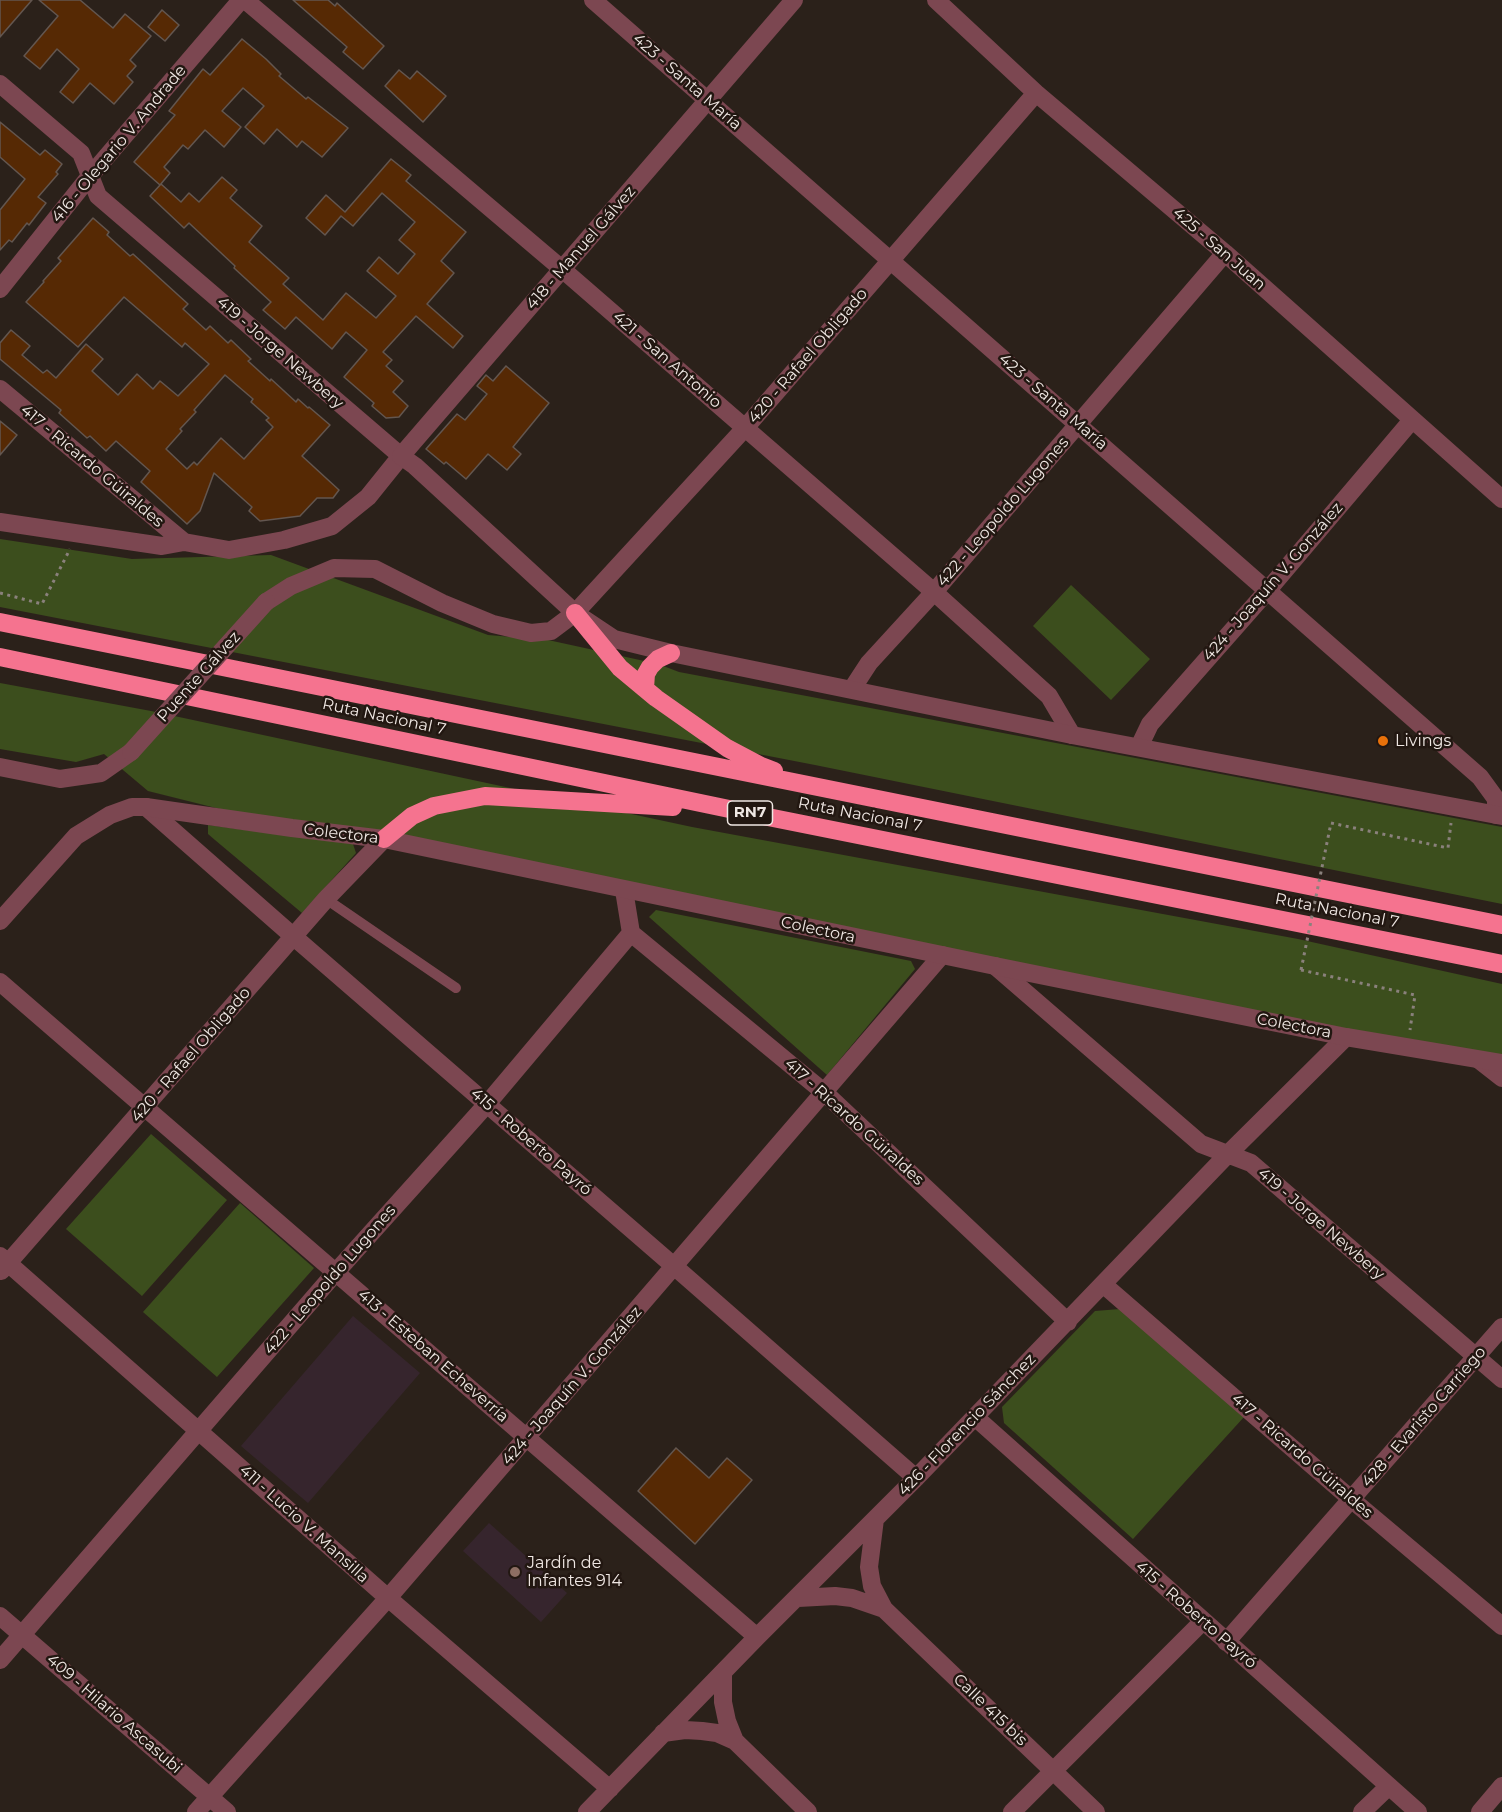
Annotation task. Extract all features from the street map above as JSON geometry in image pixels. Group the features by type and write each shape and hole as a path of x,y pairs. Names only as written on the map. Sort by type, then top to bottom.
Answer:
{"highway":[{"path":"575,613 620,668 664,704 727,748 761,766 823,789"},
{"name":"Ruta Nacional 7","path":"0,622 1502,925"},
{"path":"645,688 646,674 650,667 658,659 671,653"},
{"name":"Ruta Nacional 7","path":"0,657 758,815 1502,964"},
{"path":"384,839 412,816 434,806 485,796 631,803 758,815"}],"street":[{"name":"416 - Olegario V. Andrade","path":"0,289 90,176 243,0"},
{"name":"421 - San Antonio","path":"243,0 562,269 934,592 1049,696 1072,735"},
{"name":"423 - Santa María","path":"593,0 1480,777 1496,799 1499,815"},
{"name":"418 - Manuel Gálvez","path":"184,542 229,550 284,540 332,526 368,497 794,0"},
{"name":"425 - San Juan","path":"936,0 1036,93 1226,254 1502,499"},
{"name":"419 - Jorge Newbery","path":"0,84 81,153 98,196 415,466 575,613"},
{"name":"420 - Rafael Obligado","path":"266,602 291,586 333,568 375,569 442,603 493,624 531,633 551,631 575,613 745,428 1036,93"},
{"name":"422 - Leopoldo Lugones","path":"852,689 869,663 934,592 1226,254"},
{"name":"417 - Ricardo Güiraldes","path":"0,389 184,542"},
{"name":"424 - Joaquín V. González","path":"1139,747 1150,724 1268,590 1412,420"},
{"path":"0,522 162,546 184,542"},
{"name":"Puente Gálvez","path":"0,767 60,779 101,773 131,752 266,602"},
{"path":"575,613 614,639 671,653 1072,735 1499,815"},
{"path":"0,921 76,836 110,815 139,807"},
{"name":"Colectora","path":"139,807 384,839 942,956 1346,1036 1502,1063"},
{"name":"415 - Roberto Payró","path":"139,807 294,937 675,1266 916,1478"},
{"name":"420 - Rafael Obligado","path":"3,1264 145,1108 326,899 384,839"},
{"path":"624,890 631,933"},
{"name":"422 - Leopoldo Lugones","path":"0,1660 336,1272 487,1104 631,933"},
{"name":"417 - Ricardo Güiraldes","path":"631,933 825,1093 1068,1322"},
{"name":"424 - Joaquín V. González","path":"196,1812 388,1598 942,956"},
{"name":"419 - Jorge Newbery","path":"995,966 1201,1144 1251,1163 1502,1379"},
{"name":"413 - Esteban Echeverría","path":"0,982 757,1637"},
{"name":"426 - Florencio Sánchez","path":"587,1812 1068,1322 1227,1155 1346,1036"},
{"path":"1479,1060 1502,1078"},
{"name":"411 - Lucio V. Mansilla","path":"3,1264 200,1431 388,1598 610,1789"},
{"name":"417 - Ricardo Güiraldes","path":"1104,1285 1351,1499 1502,1626"},
{"name":"428 - Evaristo Carriego","path":"1226,1641 1502,1327"},
{"name":"415 - Roberto Payró","path":"975,1417 1202,1622 1418,1812"},
{"name":"Calle 415 bis","path":"875,1520 869,1567 872,1586 884,1609 1096,1812"},
{"name":"Calle 415 bis","path":"798,1598 835,1596 852,1598 884,1609"},
{"name":"409 - Hilario Ascasubi","path":"0,1616 227,1812"},
{"path":"1012,1812 1202,1622"},
{"path":"723,1672 723,1702 735,1742"},
{"path":"663,1733 685,1730 702,1731 717,1733 735,1742 808,1812"},
{"path":"1362,1812 1389,1786"},
{"path":"1480,1812 1502,1786"}],"lane":[{"path":"326,899 456,988"}],"path":[{"path":"0,593 42,604 78,534"},
{"path":"1407,1046 1415,995 1301,970 1331,823 1448,848 1453,806"}],"shaded area":[{"path":"353,1316 420,1373 308,1503 241,1446"},
{"name":"Jardín de Infantes 914","path":"489,1523 567,1593 541,1622 463,1551"}],"green space":[{"path":"0,539 132,559 271,555 488,635 548,640 658,664 679,672 1502,827 1502,904 815,765 0,607"},
{"path":"1071,585 1150,659 1111,700 1033,626"},
{"path":"0,683 151,711 692,827 1298,939 1502,984 1502,1059 224,810 148,791 104,754 76,762 0,749"},
{"path":"208,825 353,844 356,853 302,913 208,834"},
{"path":"656,910 911,961 915,969 827,1075 649,917"},
{"path":"151,1134 227,1200 142,1296 66,1229"},
{"path":"240,1203 314,1268 217,1377 143,1312"},
{"path":"1120,1309 1244,1417 1133,1539 1004,1423 1002,1407 1095,1311"}],"building":[{"path":"0,0 32,0 0,37"},
{"path":"39,0 80,0 113,28 125,14 151,36 130,60 136,66 127,76 133,82 114,104 90,83 73,103 60,92 79,69 57,49 40,69 24,56 58,16"},
{"path":"293,0 328,0 335,6 337,3 384,46 363,69 343,52 347,47"},
{"path":"162,10 179,25 165,41 148,27"},
{"path":"242,39 266,59 281,74 279,76 306,99 308,97 348,128 322,157 302,141 297,147 277,129 264,144 245,127 264,106 243,88 222,111 241,127 224,147 205,130 188,149 183,145 164,167 170,173 160,185 134,162 175,115 169,111 203,69 210,75"},
{"path":"399,70 410,79 417,71 446,96 423,122 385,86"},
{"path":"0,122 40,155 45,150 62,164 56,172 58,174 38,197 46,203 29,225 27,223 12,242 9,240 0,250 0,210 25,179 0,157"},
{"path":"391,159 411,175 406,181 466,232 441,261 454,273 427,304 463,336 453,348 416,316 383,352 392,360 386,366 403,381 393,392 408,406 399,417 386,418 372,406 374,403 344,377 367,350 346,332 332,349 296,317 285,329 263,310 271,302 234,268 235,266 189,223 184,228 150,196 161,184 181,202 189,193 199,202 222,177 237,190 230,198 262,226 249,242 289,278 283,284 323,320 346,293 376,318 396,296 367,271 379,257 398,274 415,254 399,240 415,222 382,193 353,226 341,216 325,235 306,218 326,195 345,212"},
{"path":"93,218 109,232 107,235 130,256 133,254 188,304 183,309 206,330 210,326 228,343 231,340 251,359 248,361 270,381 271,379 296,402 298,399 330,425 302,456 339,490 333,498 317,498 300,516 260,521 249,511 252,507 214,473 200,511 187,524 141,482 150,471 116,441 106,451 90,436 87,438 59,413 61,410 0,359 0,343 11,330 30,346 22,355 43,373 47,370 56,378 86,344 103,359 92,371 118,395 137,374 153,389 160,381 178,396 209,364 185,343 182,347 124,297 78,347 26,302 61,261 58,258","holes":["225,375 253,399 251,402 269,418 266,420 273,427 244,459 221,438 197,465 194,462 187,469 166,449 196,412 194,410"]},
{"path":"506,366 549,403 513,447 521,454 507,470 488,454 466,479 426,449 457,414 465,420 487,394 477,386 486,375 493,381"},
{"path":"0,421 17,435 0,455"},
{"path":"676,1448 709,1478 727,1458 752,1480 695,1544 638,1491"}],"place":[{"name":"Livings","path":"1383,741"},
{"name":"Jardín de Infantes 914","path":"515,1572"}]}
